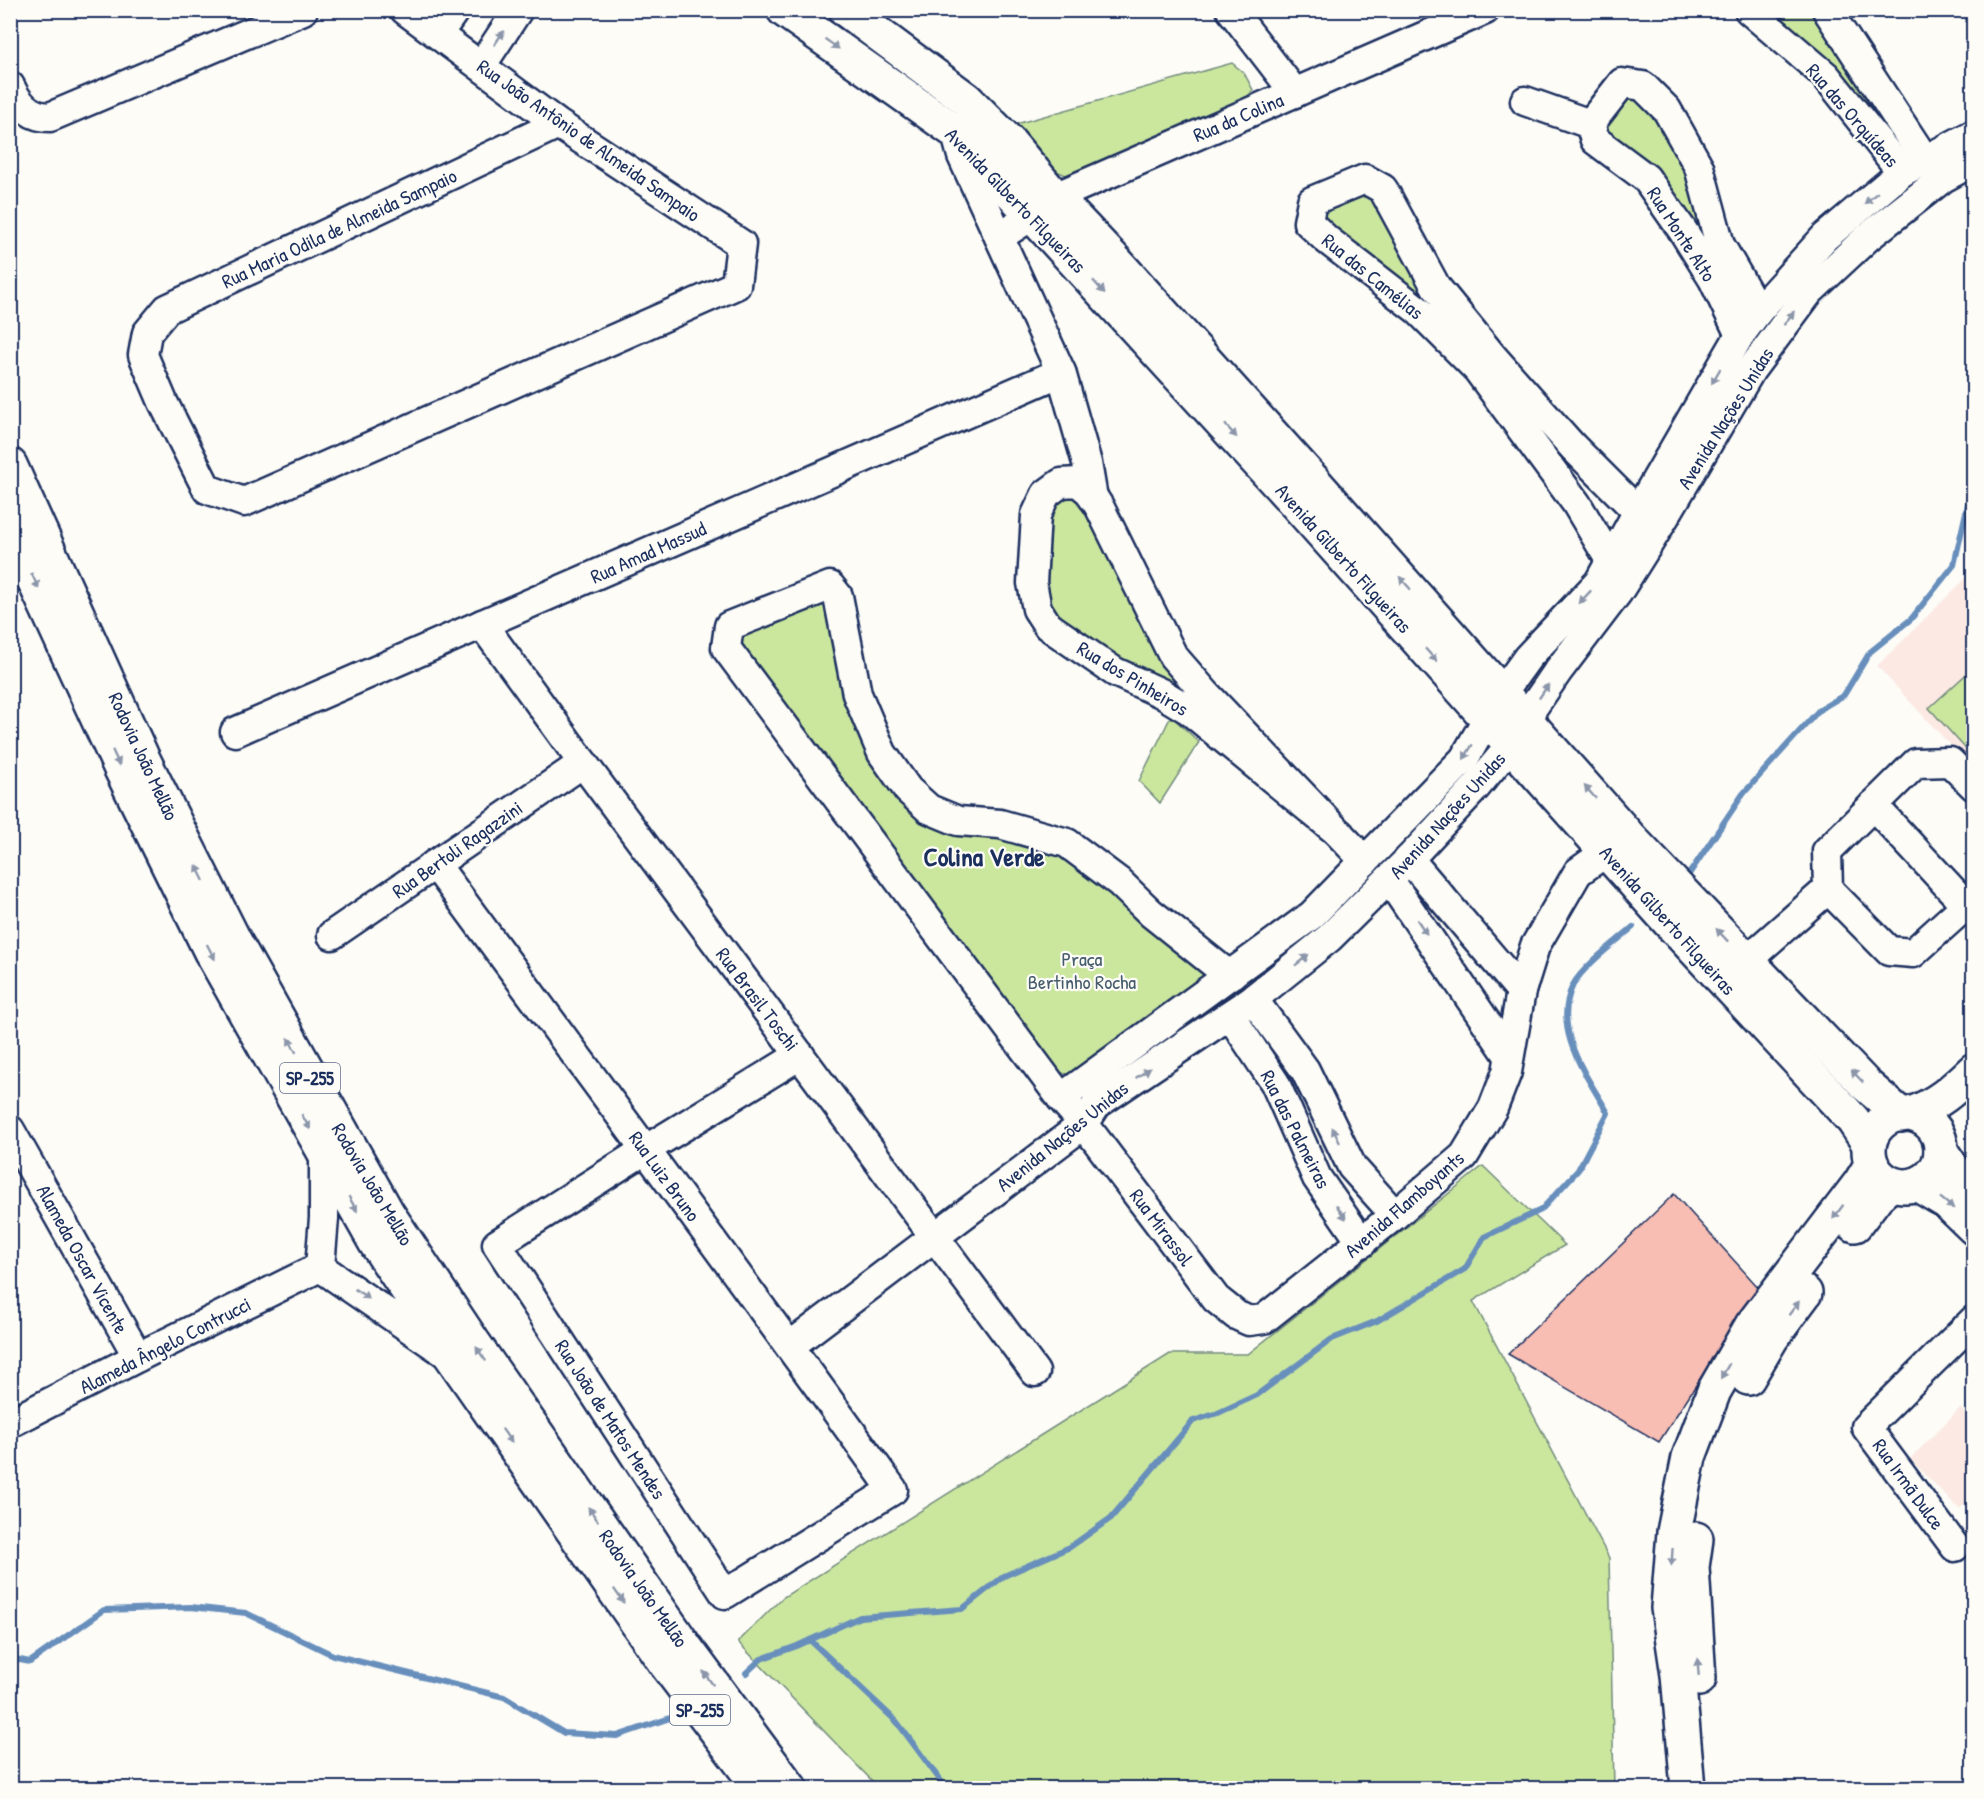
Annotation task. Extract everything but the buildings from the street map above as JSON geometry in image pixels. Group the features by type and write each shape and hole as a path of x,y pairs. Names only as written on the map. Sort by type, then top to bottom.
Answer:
{"main road":[{"name":"Avenida Gilberto Filgueiras","path":"784,10 956,132 1044,206 1301,488 1619,845 1784,1023 1906,1115"},
{"name":"Avenida Gilberto Filgueiras","path":"846,10 966,99 1009,142 1044,206"},
{"name":"Rodovia João Mellão","path":"10,465 143,759 234,940 388,1214 473,1342 666,1620 790,1788"},
{"name":"Rodovia João Mellão","path":"10,528 121,770 211,952 375,1242 452,1357 659,1653 760,1788"},
{"name":"Avenida Gilberto Filgueiras","path":"1619,845 1746,961 1784,1023 1887,1169 1947,1202 1974,1228"},
{"path":"1906,1115 1929,1107 1944,1098 1974,1070"},
{"path":"1887,1169 1932,1174 1938,1163 1942,1132 1956,1111 1974,1095"},
{"path":"1688,1788 1678,1675 1668,1608 1674,1532 1689,1457 1714,1391 1877,1196 1887,1169 1876,1128 1884,1121 1895,1115 1906,1115 1925,1120 1933,1127 1940,1146 1958,1176 1974,1192"},
{"path":"1709,1788 1695,1632 1692,1567 1704,1482 1762,1332"}],"street":[{"path":"10,86 21,105 28,111 35,115 50,117 303,10"},
{"name":"Rua João Antônio de Almeida Sampaio","path":"143,355 163,402 207,489 244,502 736,285 741,244 558,124 405,10"},
{"path":"438,34 455,10"},
{"path":"481,66 518,10"},
{"path":"1231,10 1295,93"},
{"name":"Rua da Colina","path":"999,237 1044,206 1295,93 1451,17 1485,10"},
{"name":"Rua das Orquídeas","path":"1749,10 1826,76 1913,166"},
{"name":"Rua das Orquídeas","path":"1827,10 1913,166"},
{"name":"Rua Monte Alto","path":"1740,335 1713,279 1646,178 1595,140 1590,124 1622,83 1643,86 1667,110 1699,166 1720,245 1758,311"},
{"path":"956,132 966,99"},
{"path":"1525,101 1590,124"},
{"name":"Rua Maria Odila de Almeida Sampaio","path":"143,355 147,333 167,309 558,124"},
{"name":"Rua dos Pinheiros","path":"956,132 962,156 1061,372 1087,463 1093,498"},
{"name":"Avenida Nações Unidas","path":"790,1346 1084,1124 1097,1104 1253,999 1329,938 1409,859 1476,787 1518,732 1558,671 1618,592 1647,521 1740,335 1758,311 1826,237 1913,166 1974,134"},
{"name":"Avenida Nações Unidas","path":"1061,1098 1312,915 1365,861 1464,759 1495,706 1528,657 1599,582 1610,560 1647,521 1751,370 1809,292 1868,237 1943,178 1974,161"},
{"name":"Rua das Camélias","path":"1610,560 1576,503 1477,369 1419,311 1326,239 1308,222 1312,201 1365,179 1383,189 1436,287 1493,357 1573,447 1647,521"},
{"name":"Rua Amad Massud","path":"235,732 1061,372"},
{"name":"Rua dos Pinheiros","path":"1340,834 1189,710 1161,693 1115,672 1048,626 1037,609 1032,584 1036,515 1046,494 1061,483 1078,482 1093,498 1173,656 1207,695 1340,834 1365,861"},
{"path":"1084,1124 1061,1098 726,648 729,626 830,585 838,596 857,694 882,753 908,790 928,809 958,821 1000,824 1067,843 1119,882 1151,913 1221,969 1232,974"},
{"name":"Rua Brasil Toschi","path":"482,624 1035,1372"},
{"path":"1873,806 1970,902 1913,953 1889,951 1828,889 1827,851 1916,763 1950,762 1974,786"},
{"name":"Rua Bertoli Ragazzini","path":"332,935 583,763"},
{"name":"Avenida Flamboyants","path":"1249,1321 1264,1319 1362,1243 1464,1156 1493,1108 1507,1072 1521,991 1535,946 1578,872 1619,845"},
{"path":"1409,859 1521,991"},
{"name":"Rua Luiz Bruno","path":"435,864 790,1346 893,1490"},
{"path":"1389,879 1509,1056"},
{"path":"1746,961 1828,889"},
{"name":"Rua das Palmeiras","path":"1253,999 1305,1070 1352,1167 1395,1215"},
{"name":"Rua das Palmeiras","path":"1230,1015 1275,1083 1317,1178 1362,1243"},
{"path":"645,1150 800,1055"},
{"name":"Rua Mirassol","path":"1084,1124 1216,1299 1236,1315 1249,1321"},
{"name":"Alameda Oscar Vicente","path":"10,1130 138,1357"},
{"name":"Rua João de Matos Mendes","path":"645,1150 497,1244 725,1594 893,1490"},
{"path":"324,1153 324,1218 320,1267 452,1357"},
{"name":"Alameda Ângelo Contrucci","path":"10,1423 320,1267"},
{"name":"Rua Irmã Dulce","path":"1955,1547 1866,1427 1974,1320"}],"shaded area":[{"path":"1973,571 1973,770 1877,666"},
{"path":"1960,1408 1973,1423 1974,1498 1959,1509 1910,1459"}],"green space":[{"path":"1763,11 1815,11 1906,154"},
{"path":"1232,63 1244,73 1253,90 1243,102 1068,176 1047,167 1009,126"},
{"path":"1636,94 1658,114 1689,165 1713,261 1600,131 1625,95"},
{"path":"1359,190 1375,196 1445,317 1321,222 1323,207"},
{"path":"1077,487 1169,659 1280,778 1041,607 1050,497"},
{"name":"Praça Bertinho Rocha","path":"828,602 899,798 1066,852 1202,965 1204,985 1084,1071 1065,1074 1052,1069 739,648 744,630"},
{"path":"1973,668 1973,757 1929,708"},
{"path":"1171,716 1199,742 1160,803 1139,781"},
{"path":"1483,1166 1565,1245 1473,1301 1609,1558 1614,1788 879,1788 738,1642 782,1598 1170,1354 1248,1354"}],"waterway":[{"path":"1689,874 1743,794 1819,710 1844,695 1870,652 1911,619 1954,565 1969,499 1974,494"},
{"path":"746,1673 761,1659 797,1646 860,1617 962,1609 1004,1576 1070,1547 1111,1518 1193,1421 1218,1413 1257,1395 1332,1339 1377,1321 1465,1269 1484,1237 1541,1210 1578,1170 1608,1113 1574,1052 1566,1019 1567,1002 1573,985 1584,970 1633,927"},
{"path":"10,1658 30,1662 104,1610 191,1607 246,1613 333,1655 504,1697 564,1733 617,1736 673,1717"},
{"path":"810,1640 897,1722 946,1788"}],"district":[{"name":"Colina Verde","path":"984,856"}]}
